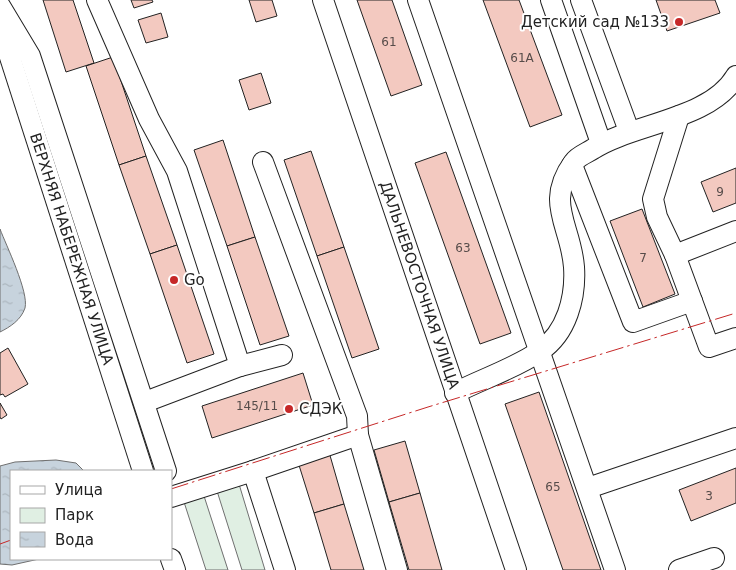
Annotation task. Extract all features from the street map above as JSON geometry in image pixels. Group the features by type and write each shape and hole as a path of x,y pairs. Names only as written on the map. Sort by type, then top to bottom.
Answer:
{"street":[{"path":"97,0 150,119 177,171 240,366"},
{"name":"ДАЛЬНЕВОСТОЧНАЯ УЛИЦА","path":"323,0 516,570"},
{"path":"418,0 616,570"},
{"path":"551,0 601,143"},
{"path":"581,0 629,131"},
{"path":"0,6 30,56 145,402 166,470"},
{"name":"ВЕРХНЯЯ НАБЕРЕЖНАЯ УЛИЦА","path":"0,26 143,470"},
{"path":"455,393 541,351 560,331 572,305 574,266 560,210 562,180 576,160 601,143 629,131 679,116 714,98 736,76"},
{"path":"679,116 669,153 653,199 657,217 675,256 709,347 736,338"},
{"path":"263,162 357,416 358,436 397,570"},
{"path":"572,165 633,322 692,301"},
{"path":"675,256 736,231"},
{"path":"145,402 240,366 282,355"},
{"path":"172,493 253,472 358,436"},
{"path":"588,488 736,438"},
{"path":"253,472 285,570"},
{"path":"679,570 714,558"}],"green space":[{"path":"239,484 265,570 242,570 217,491"},
{"path":"204,496 228,570 206,570 184,502"}],"water":[{"path":"0,229 24,291 25,308 18,320 0,332"},
{"path":"56,460 76,463 83,470 10,470 10,560 34,560 12,565 0,564 0,466 15,462"}],"building":[{"path":"43,0 73,0 94,63 66,72"},
{"path":"131,0 152,0 153,2 134,8"},
{"path":"249,0 272,0 277,16 256,22"},
{"path":"357,0 392,0 422,85 391,96"},
{"path":"483,0 519,0 562,115 530,127"},
{"name":"Детский сад №133","path":"656,0 715,0 720,13 667,31"},
{"path":"161,13 168,37 146,43 138,20"},
{"path":"113,57 146,156 119,165 86,66"},
{"path":"261,73 271,103 249,110 239,80"},
{"path":"223,140 255,237 227,246 194,150"},
{"path":"311,151 344,247 317,256 284,160"},
{"path":"446,152 511,333 480,344 415,163"},
{"path":"146,156 177,245 150,254 119,165"},
{"path":"736,168 736,203 713,212 701,182"},
{"path":"642,209 675,294 643,307 610,221"},
{"path":"255,237 289,336 260,345 227,246"},
{"path":"177,245 214,354 187,363 150,254"},
{"path":"344,247 379,349 352,358 317,256"},
{"path":"8,348 28,384 5,397 3,394 0,395 0,353"},
{"path":"303,373 313,405 212,438 202,406"},
{"path":"539,392 601,570 563,570 505,404"},
{"path":"0,403 7,415 1,419 0,417"},
{"path":"405,441 420,493 389,502 374,450"},
{"path":"329,452 344,504 314,513 298,462"},
{"path":"736,468 736,503 691,521 679,490"},
{"path":"420,493 442,570 409,570 389,502"},
{"path":"344,504 364,570 331,570 314,513"}],"power":[{"path":"172,489 428,407 736,313"},
{"path":"0,544 10,540"}],"place":[{"name":"Детский сад №133","path":"679,22"},
{"name":"Go","path":"174,280"},
{"name":"СДЭК","path":"289,409"}]}
